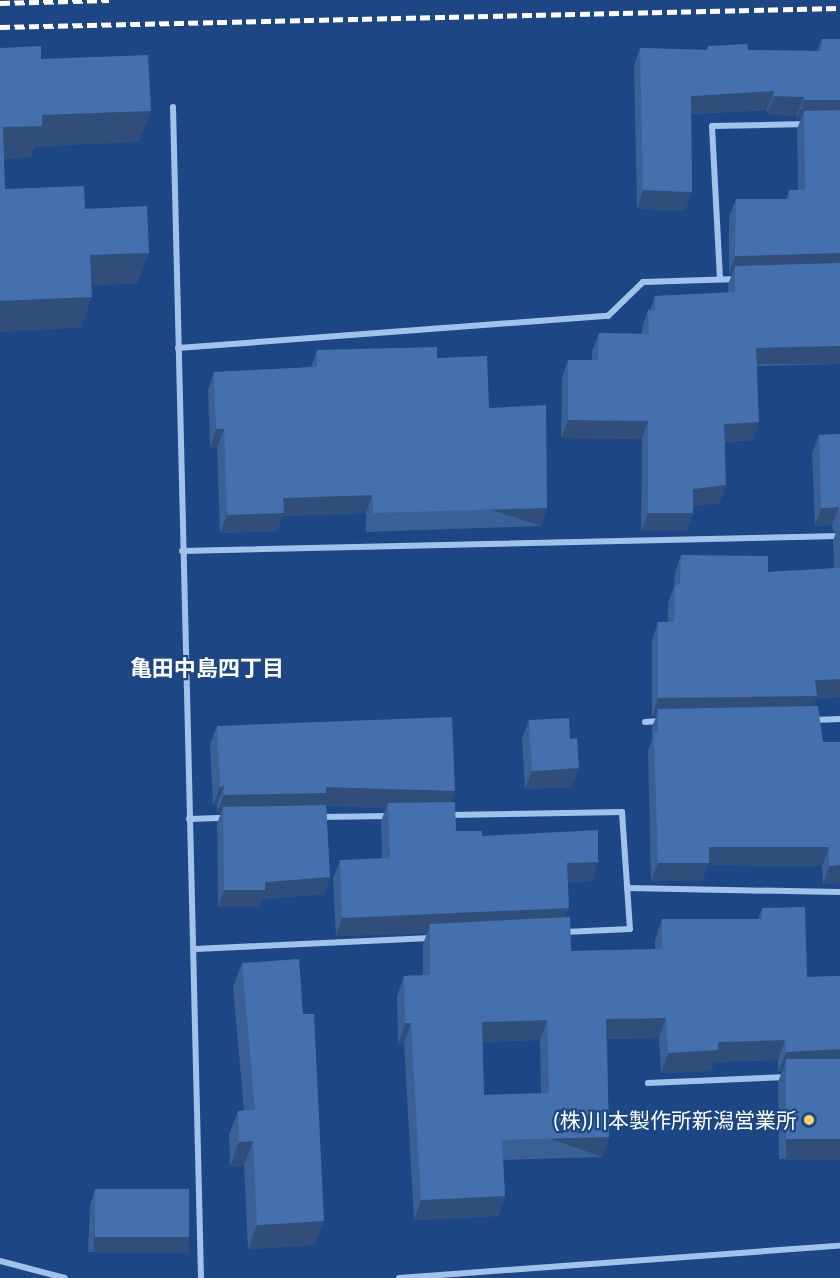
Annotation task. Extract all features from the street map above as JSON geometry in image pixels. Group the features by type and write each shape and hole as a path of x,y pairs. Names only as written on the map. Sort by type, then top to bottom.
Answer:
{"street":[{"path":"173,107 189,819 195,949 201,1278"},
{"path":"720,279 712,126 817,124"},
{"path":"178,348 608,316 643,282 744,279"},
{"path":"182,551 840,536"},
{"path":"806,720 840,719"},
{"path":"645,722 668,721"},
{"path":"435,815 622,812 630,929 560,933"},
{"path":"306,817 400,816"},
{"path":"189,819 236,818"},
{"path":"627,888 840,892"},
{"path":"195,949 442,938"},
{"path":"648,1083 795,1076"},
{"path":"399,1278 840,1246"},
{"path":"0,1262 65,1278"}],"building":[{"path":"822,39 840,39 840,100 804,100 804,97 774,96 774,91 691,96 692,192 643,190 640,48 708,50 708,46 747,44 748,50 821,51"},
{"path":"41,46 41,59 148,55 151,111 42,115 42,126 3,127 5,189 84,186 85,209 147,206 149,253 90,255 92,297 0,301 0,48"},
{"path":"840,110 840,253 735,256 736,199 789,199 789,190 805,190 804,111"},
{"path":"840,263 840,346 756,348 759,422 724,424 726,485 693,489 693,513 648,513 648,421 568,420 568,360 598,360 599,333 649,334 648,310 655,310 655,296 735,292 735,266"},
{"path":"437,347 437,358 487,356 489,408 546,405 547,508 373,513 372,495 283,498 284,513 227,515 224,429 216,429 214,372 317,367 317,350"},
{"path":"840,434 840,513 839,507 821,508 819,435"},
{"path":"681,555 768,556 768,572 840,568 840,679 815,680 817,696 658,698 658,622 674,622 675,585 680,584"},
{"path":"818,706 823,742 840,742 840,865 829,866 829,847 709,847 709,863 658,863 654,733 658,733 658,709"},
{"path":"452,717 455,791 326,787 326,793 224,795 224,786 220,787 217,726"},
{"path":"569,718 570,739 577,738 579,768 532,771 529,720"},
{"path":"455,802 456,831 482,831 482,836 598,830 598,862 567,863 569,908 342,918 340,860 390,858 388,803"},
{"path":"326,805 330,877 265,882 265,890 224,890 223,807"},
{"path":"805,907 807,977 840,976 840,1049 786,1052 785,1040 718,1042 718,1050 668,1053 666,1018 606,1019 609,1137 502,1140 505,1196 421,1200 411,1023 405,1023 404,976 430,975 430,924 570,917 571,951 662,949 662,919 762,919 762,908","holes":["547,1020 549,1093 484,1095 482,1022"]},
{"path":"299,959 303,1014 314,1014 324,1221 257,1225 253,1141 239,1142 238,1111 255,1110 242,963"},
{"path":"786,1059 840,1059 840,1139 786,1139"},
{"path":"95,1189 189,1189 189,1237 95,1237"}],"railway":[{"path":"0,3 109,0"},
{"path":"0,27 840,8"}],"place":[{"name":"(株)川本製作所新潟営業所","path":"809,1120"}],"district":[{"name":"亀田中島四丁目","path":"207,668"}]}
